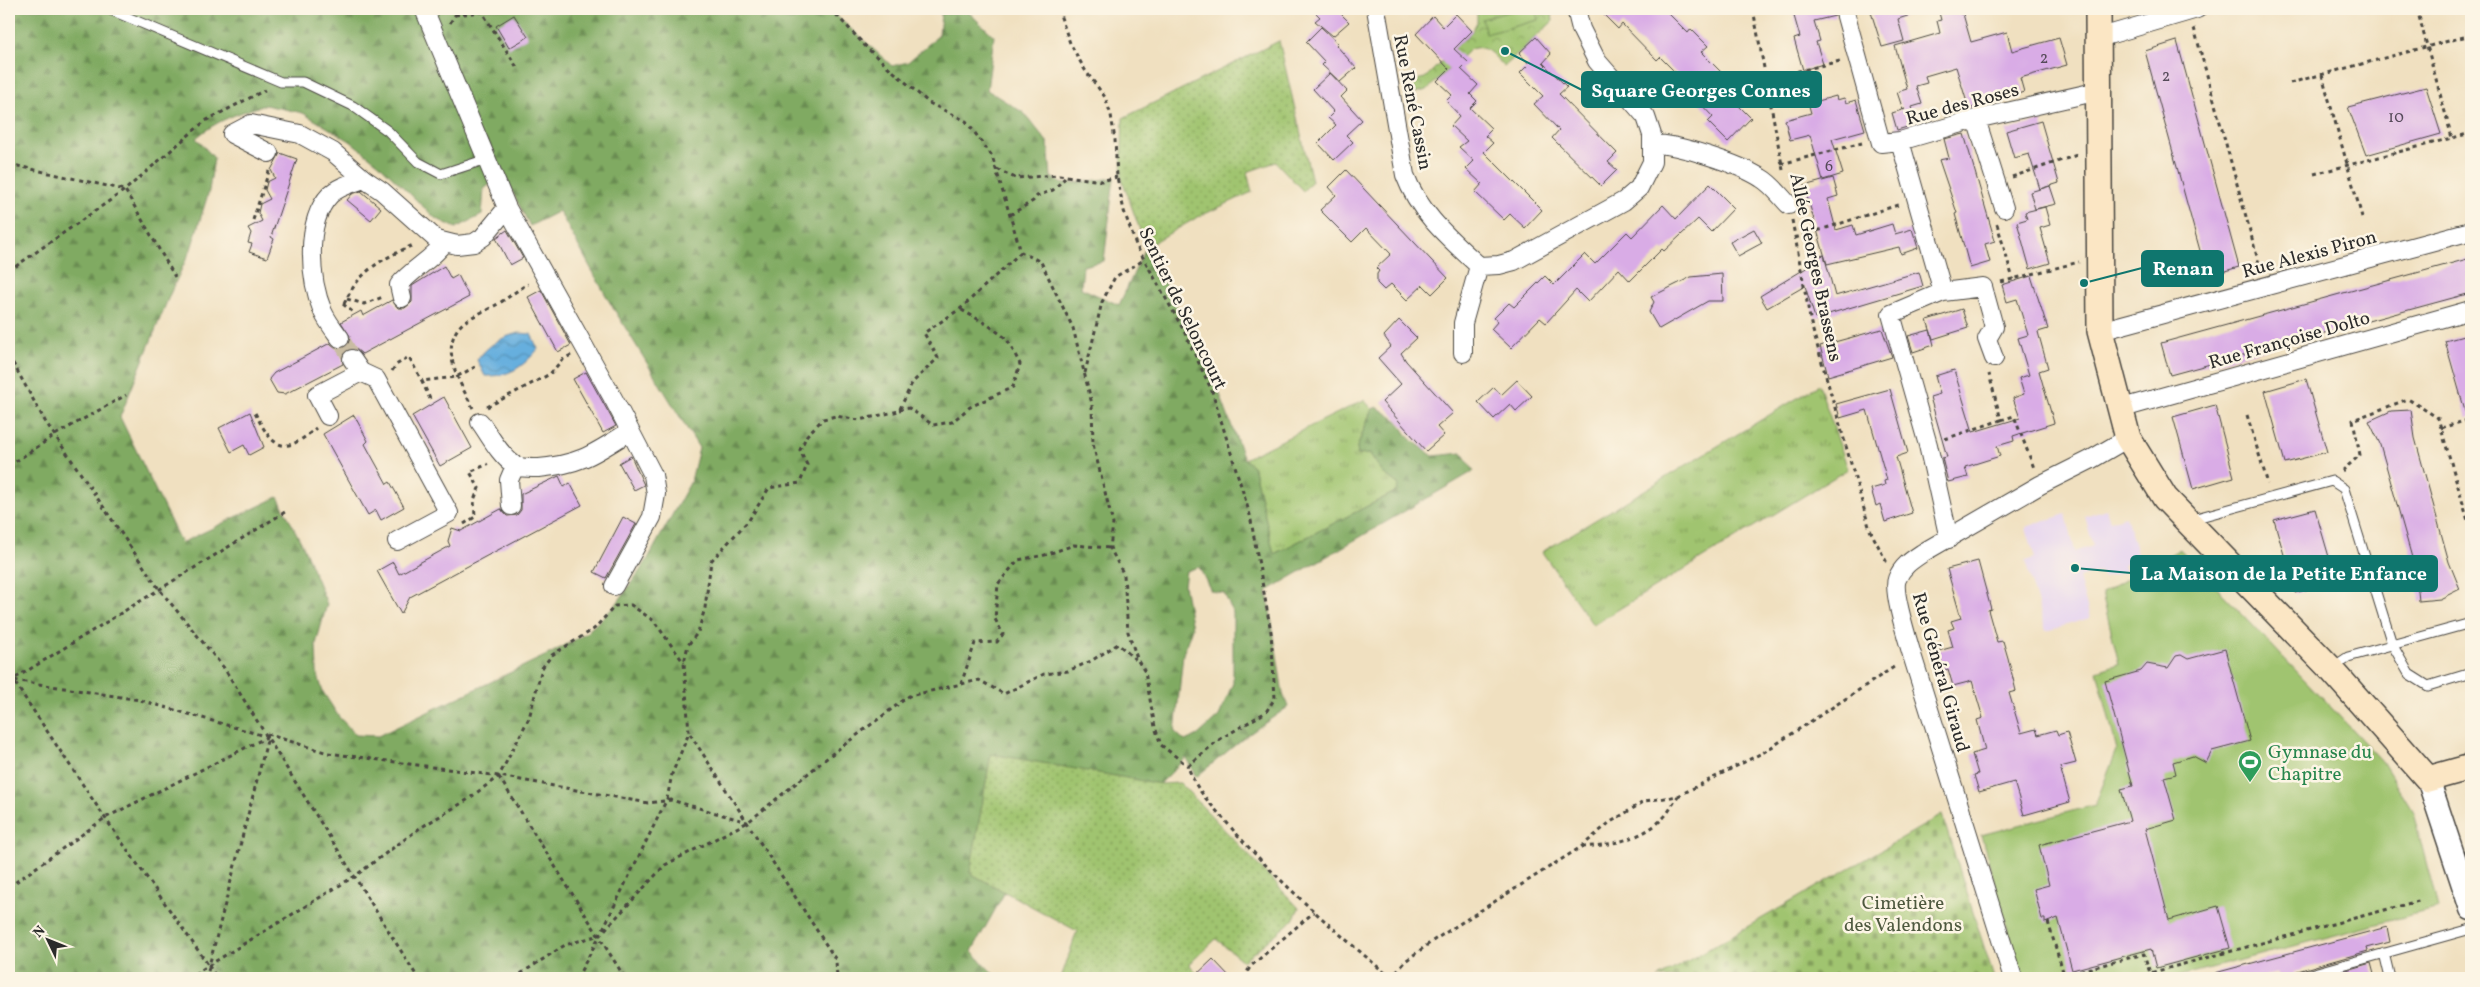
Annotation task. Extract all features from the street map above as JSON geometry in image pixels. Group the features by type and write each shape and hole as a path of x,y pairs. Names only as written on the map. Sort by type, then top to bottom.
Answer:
{"main road":[{"path":"2098,9 2100,331 2128,438 2164,498 2331,669 2428,779 2471,767"}],"street":[{"path":"424,9 507,208 653,475 656,494 652,516 614,586"},
{"name":"Rue René Cassin","path":"1376,9 1405,175 1409,186 1425,212 1479,266"},
{"path":"1463,353 1463,323 1479,266 1499,265 1514,261 1624,201 1644,180 1652,162 1653,144 1649,125 1641,109 1598,61 1590,49 1581,29 1576,9"},
{"path":"1844,9 1880,143 1900,141"},
{"path":"2098,38 2193,10"},
{"name":"Rue des Roses","path":"1943,292 1900,141 1976,119 2100,91"},
{"path":"1976,119 2004,208"},
{"path":"270,159 232,134 252,124 300,134 333,152 441,241 457,245 474,243 483,238 507,208"},
{"path":"1653,144 1668,144 1740,168 1762,179 1790,205"},
{"path":"340,338 323,313 312,269 315,219 330,195 346,185 364,179"},
{"name":"Rue Alexis Piron","path":"2100,331 2471,231"},
{"path":"402,298 399,285 436,254 441,241"},
{"path":"1949,539 1928,445 1891,314 1943,292 1983,287 1994,327 1987,339 1994,358"},
{"name":"Rue Françoise Dolto","path":"2119,409 2471,310"},
{"path":"325,420 317,395 356,366 376,379 449,512 397,541"},
{"path":"478,417 505,457 515,466 531,468 565,466 583,460 630,431"},
{"name":"Rue Général Giraud","path":"2013,978 1912,655 1900,614 1896,581 1905,565 2040,485 2090,460 2128,438"},
{"path":"511,506 509,480 515,466"},
{"path":"2428,779 2447,831 2471,909"}],"lane":[{"path":"108,9 281,82 303,82 353,106 388,131 418,162 441,174 487,159"},
{"path":"2186,520 2332,481 2344,489 2392,644 2409,674 2428,686 2471,673"},
{"path":"2331,669 2348,657 2471,623"},
{"path":"2296,978 2471,929"},
{"path":"2384,953 2390,978"}],"path":[{"path":"831,9 869,50 930,103 966,121 992,156 1021,252 1042,262 1073,328 1092,404 1093,444 1113,524 1110,548 1119,562 1124,575 1128,632 1138,661 1145,672 1155,727 1161,745 1188,766 1193,782 1246,846 1314,912 1391,978 1404,962 1434,940 1582,848 1609,823 1645,801 1678,796 1764,752 1912,655"},
{"name":"Sentier de Seloncourt","path":"1058,9 1070,43 1085,70 1104,97 1115,140 1117,177 1124,212 1136,245 1183,329 1212,391 1250,514 1271,632 1275,698 1266,712 1217,742 1188,766"},
{"name":"Allée Georges Brassens","path":"1753,9 1783,172"},
{"path":"2417,9 2452,138"},
{"path":"2193,10 2265,286"},
{"path":"455,15 482,12 518,69"},
{"path":"2290,83 2471,35"},
{"path":"1766,79 1857,57"},
{"path":"2322,74 2362,217"},
{"path":"9,271 125,190 205,121 281,82"},
{"path":"2314,174 2471,133"},
{"path":"1782,164 1880,139"},
{"path":"1995,182 2100,148"},
{"path":"254,220 270,159"},
{"path":"9,164 125,190 175,277"},
{"path":"996,169 1015,178 1067,176 1102,181 1117,177"},
{"path":"1010,215 1034,201 1038,196 1053,190 1067,176"},
{"path":"1795,238 1916,199"},
{"name":"Allée Georges Brassens","path":"1790,205 1811,324 1867,521 1896,581"},
{"path":"2004,208 1996,223 2013,279"},
{"path":"344,304 354,284 364,273 386,258 417,244 441,241"},
{"path":"899,411 912,383 938,358 924,333 960,309 1021,252"},
{"path":"1084,376 1102,302 1115,277 1144,260"},
{"path":"1983,287 2076,262 2100,264"},
{"path":"544,275 460,325 453,338 452,356 456,377 478,417 550,374 562,360 584,347"},
{"path":"346,299 352,298 364,304 376,300"},
{"path":"577,978 600,936 667,799 672,774 689,734 684,664 688,646 698,632 705,608 711,561 749,520 769,488 800,484 807,465 800,450 806,435 823,419 836,416 859,420 909,408 933,425 952,422 970,407 1013,387 1020,364 1007,339 988,324 960,309"},
{"path":"9,356 55,435 159,589 224,668 418,978"},
{"path":"409,357 430,399"},
{"path":"1994,358 1987,370 2001,420"},
{"path":"422,381 456,377 475,367"},
{"path":"9,466 55,435 126,395"},
{"path":"2332,481 2360,455 2353,420 2408,399 2438,418 2471,531"},
{"path":"255,413 274,444 286,446 299,443 325,420"},
{"path":"2247,415 2273,497"},
{"path":"1928,445 2014,416 2040,485"},
{"path":"2441,428 2471,419"},
{"path":"470,472 479,488"},
{"path":"10,681 285,512"},
{"path":"961,684 975,643 997,642 1003,634 995,619 998,584 1018,560 1045,555 1074,545 1110,548"},
{"path":"188,978 355,876 420,828 467,800 499,776 529,718 542,668 552,656 590,633 615,606 631,605 654,621 684,664"},
{"path":"514,978 565,945 600,936 665,865 748,822 832,754 909,696 979,680 1004,694 1044,674 1068,671 1091,661 1118,644 1138,661"},
{"path":"9,675 10,681 217,978"},
{"path":"10,681 140,700 328,753 499,776 648,803 667,799 748,822"},
{"path":"689,734 836,960 837,978"},
{"path":"9,887 105,818 267,736"},
{"path":"207,978 267,736"},
{"path":"499,776 625,978"},
{"path":"1582,848 1611,845 1642,833 1662,819 1678,796"},
{"path":"2048,922 2064,977 2144,954 2150,973 2422,900"},
{"path":"1243,978 1251,966 1314,912"}],"shaded area":[{"path":"2106,509 2110,521 2126,516 2139,560 2123,565 2125,572 2103,578 2100,571 2079,578 2090,618 2046,631 2025,561 2035,558 2026,527 2066,514 2075,552 2093,546 2085,516"}],"green space":[{"path":"9,9 829,9 892,66 908,62 939,35 941,14 966,10 994,36 987,90 1024,113 1048,143 1051,177 1063,184 1114,178 1104,261 1083,266 1081,288 1119,305 1146,247 1215,381 1244,459 1253,466 1274,554 1397,491 1398,484 1383,473 1370,454 1358,455 1357,447 1372,409 1377,407 1398,421 1409,438 1433,456 1462,453 1474,471 1267,591 1283,694 1288,707 1245,737 1196,777 1186,758 1160,784 991,754 970,873 1005,892 972,951 997,978 9,978","holes":["265,105 303,113 350,141 378,163 435,218 456,228 482,215 484,189 503,174 530,226 559,211 609,301 699,448 691,481 646,562 615,606 585,634 551,653 378,736 356,735 339,717 323,692 317,672 316,644 327,604 304,548 278,497 181,543 120,417 170,294 191,249 209,191 214,158 196,138 212,126 228,118","1199,567 1211,591 1224,593 1233,613 1233,683 1219,716 1198,735 1185,741 1175,732 1183,654 1192,628 1184,585 1186,571"]},
{"path":"1477,9 1551,9 1553,21 1504,67 1489,51 1475,48 1469,50 1427,90 1414,93 1412,81 1425,78 1472,31 1477,22"},
{"path":"1518,9 1535,9 1538,20 1486,34 1482,19"},
{"path":"1279,41 1312,181 1303,191 1276,162 1247,172 1252,192 1196,218 1146,247 1121,177 1123,118"},
{"path":"1819,385 1848,469 1593,625 1542,552"},
{"path":"1364,400 1372,409 1357,447 1358,455 1370,454 1383,473 1398,484 1397,491 1274,554 1253,466 1244,459"},
{"name":"Gymnase du Chapitre","path":"2180,549 2382,761 2413,812 2438,908 2173,978 2022,978 1981,835 2095,805 2117,750 2097,671 2119,664 2102,593"},
{"path":"991,754 1160,784 1180,783 1299,908 1293,920 1243,961 1216,939 1189,964 1201,978 1061,978 1077,931 970,873"},
{"name":"Cimetière des Valendons","path":"1942,815 1994,978 1658,978"}],"water":[{"path":"519,333 531,334 538,349 515,370 501,375 485,376 477,360 495,342"}],"building":[{"path":"1312,9 1336,9 1349,22 1333,36 1315,21 1320,17"},
{"path":"1598,9 1664,9 1688,33 1691,29 1708,46 1701,52 1723,74 1718,78 1735,96 1732,99 1751,118 1728,142 1708,122 1713,117 1697,100 1700,97 1660,57 1657,60 1622,24 1618,29"},
{"path":"1792,9 1834,9 1835,16 1814,21 1820,41 1816,42 1823,64 1803,70 1794,39 1800,37"},
{"path":"1870,9 1917,9 1917,13 1898,19 1904,41 1882,47"},
{"path":"1938,9 1958,9 1960,14 1963,14 1971,42 2007,32 2012,51 2059,38 2067,65 2020,78 2024,92 1969,109 1956,67 1925,76 1927,83 1916,86 1922,104 1912,107 1917,124 1897,130 1892,113 1903,110 1897,92 1907,89 1895,46 1940,33 1937,21 1941,20"},
{"path":"1456,14 1472,31 1454,49 1468,62 1461,69 1478,85 1470,94 1477,101 1470,108 1492,129 1485,136 1493,143 1484,152 1542,210 1525,228 1510,214 1504,220 1475,192 1482,184 1466,169 1474,161 1459,147 1467,141 1451,126 1460,116 1446,101 1452,95 1437,81 1449,69 1416,34 1433,16 1443,27"},
{"path":"514,15 528,37 509,48 496,26"},
{"path":"1321,27 1338,43 1336,45 1356,68 1340,82 1322,65 1325,62 1306,42"},
{"path":"1536,37 1551,54 1543,63 1567,87 1559,94 1617,153 1608,162 1617,170 1601,186 1552,138 1559,130 1534,104 1543,96 1520,73 1529,64 1519,53"},
{"path":"2177,41 2239,267 2207,276 2145,51"},
{"path":"1330,73 1347,91 1341,97 1362,120 1346,135 1353,142 1334,160 1318,143 1336,125 1328,118 1334,112 1313,89"},
{"path":"2426,87 2441,134 2366,155 2348,107"},
{"path":"1836,96 1837,100 1844,98 1846,103 1856,100 1865,130 1832,139 1843,174 1823,180 1810,135 1790,140 1785,120 1811,113 1809,106 1818,103 1818,101"},
{"path":"2041,121 2059,183 2040,189 2029,154 2014,158 2006,131"},
{"path":"1964,134 1995,241 1985,244 1990,262 1970,268 1955,214 1957,213 1939,160 1949,158 1944,139"},
{"path":"280,153 297,159 271,237 274,239 267,258 249,252 252,244 248,243 251,233 248,228 262,221 258,213 260,204 270,199 265,190 267,182 275,178 271,170"},
{"path":"1346,170 1448,278 1432,294 1423,285 1407,300 1391,284 1384,290 1377,283 1379,271 1376,268 1391,254 1366,228 1352,242 1320,210 1336,195 1329,187"},
{"path":"1833,178 1838,196 1828,199 1836,230 1853,225 1856,235 1892,224 1895,234 1912,229 1918,248 1901,254 1899,247 1827,264 1804,186"},
{"path":"1710,184 1734,208 1711,232 1698,219 1664,251 1662,249 1630,281 1619,269 1588,302 1576,290 1546,323 1540,318 1511,348 1491,329 1498,321 1494,318 1509,303 1514,307 1545,276 1554,285 1585,254 1595,264 1627,232 1632,237 1663,205 1676,219"},
{"path":"2050,186 2056,204 2035,209 2030,192"},
{"path":"361,191 381,208 371,220 347,200 352,194"},
{"path":"2045,207 2050,225 2040,228 2050,263 2030,269 2017,222 2027,219 2025,212"},
{"path":"1754,229 1762,243 1738,256 1730,242"},
{"path":"507,230 523,258 510,265 496,238"},
{"path":"1824,255 1835,296 1919,272 1923,286 1815,318 1805,286 1767,308 1760,296 1808,267 1806,260"},
{"path":"2471,258 2471,293 2170,375 2161,343"},
{"path":"444,266 451,279 458,275 469,297 362,354 356,349 346,350 342,355 343,364 285,394 277,393 269,379 274,373 330,343 336,348 346,347 350,336 341,322 361,311 363,316 392,300 398,308 405,308 412,302 412,286"},
{"path":"1722,274 1723,301 1708,301 1659,329 1649,312 1654,302 1651,297 1691,277"},
{"path":"2031,276 2048,329 2038,332 2048,368 2039,371 2054,423 2013,436 2014,441 1997,446 2000,456 1965,467 1968,477 1948,482 1942,458 1947,457 1930,397 1940,394 1935,376 1954,370 1973,432 2020,418 2013,398 2024,394 2019,378 2029,375 2018,338 2028,335 2017,299 2007,302 2002,285"},
{"path":"541,290 571,345 558,352 528,297"},
{"path":"1962,309 1968,328 1933,339 1927,320"},
{"path":"1399,320 1417,338 1401,353 1453,413 1437,427 1444,435 1426,451 1382,402 1401,384 1378,358 1391,346 1384,336"},
{"path":"1882,329 1892,357 1828,376 1820,346"},
{"path":"1930,330 1934,345 1913,352 1908,336"},
{"path":"2471,334 2471,417 2467,418 2445,341"},
{"path":"586,372 616,426 603,433 573,379"},
{"path":"2306,379 2327,452 2285,463 2265,391"},
{"path":"1517,380 1532,396 1516,411 1510,404 1494,419 1478,402 1494,387 1501,395"},
{"path":"1890,389 1908,453 1896,457 1912,513 1885,522 1880,504 1876,506 1871,489 1885,485 1884,481 1887,480 1867,410 1840,418 1836,404"},
{"path":"444,397 472,448 440,466 412,416"},
{"path":"2215,405 2234,477 2193,489 2173,417"},
{"path":"2411,410 2415,438 2449,562 2460,589 2440,599 2419,601 2416,572 2380,444 2369,421 2391,411"},
{"path":"250,412 264,447 249,455 244,445 231,452 219,428"},
{"path":"354,415 368,441 365,444 387,484 390,482 404,507 381,520 376,510 368,515 323,434"},
{"path":"631,456 644,485 634,490 619,463"},
{"path":"559,476 564,487 570,483 582,505 410,597 401,614 377,571 393,562 399,574 450,546 448,541 452,528 461,531 501,509 507,516 517,515 521,510 521,494"},
{"path":"2315,509 2336,581 2295,593 2274,520"},
{"path":"623,517 636,524 606,578 594,572"},
{"path":"1978,561 1991,609 1988,610 1997,642 2003,641 2008,658 2016,691 2009,693 2021,733 2036,729 2038,735 2056,730 2058,735 2067,732 2076,763 2060,767 2070,802 2024,815 2014,782 1979,792 1974,775 1978,774 1972,754 1985,750 1977,720 1983,718 1972,681 1953,686 1948,669 1944,670 1938,651 1953,647 1948,630 1954,628 1951,621 1961,618 1947,569"},
{"path":"2225,649 2250,741 2212,751 2206,763 2193,756 2173,762 2176,774 2164,777 2176,820 2145,829 2169,920 2218,906 2230,948 2156,968 2151,949 2072,970 2058,918 2045,923 2045,919 2042,919 2034,889 2049,885 2039,845 2130,821 2121,789 2133,786 2105,681 2141,671 2147,664 2168,668 2176,656 2181,655 2188,659"},
{"path":"2387,927 2390,942 2367,948 2368,951 2294,972 2290,978 2278,978 2277,973 2258,978 2215,978 2215,973"},
{"path":"1213,959 1231,978 1193,978"},
{"path":"2371,963 2375,978 2318,978"}],"tunnel":[{"path":"340,338 352,359"}],"place":[{"name":"Square Georges Connes","path":"1505,51"},
{"name":"Renan","path":"2084,283"},
{"name":"La Maison de la Petite Enfance","path":"2075,568"},
{"name":"Gymnase du Chapitre","path":"2250,783"}]}
